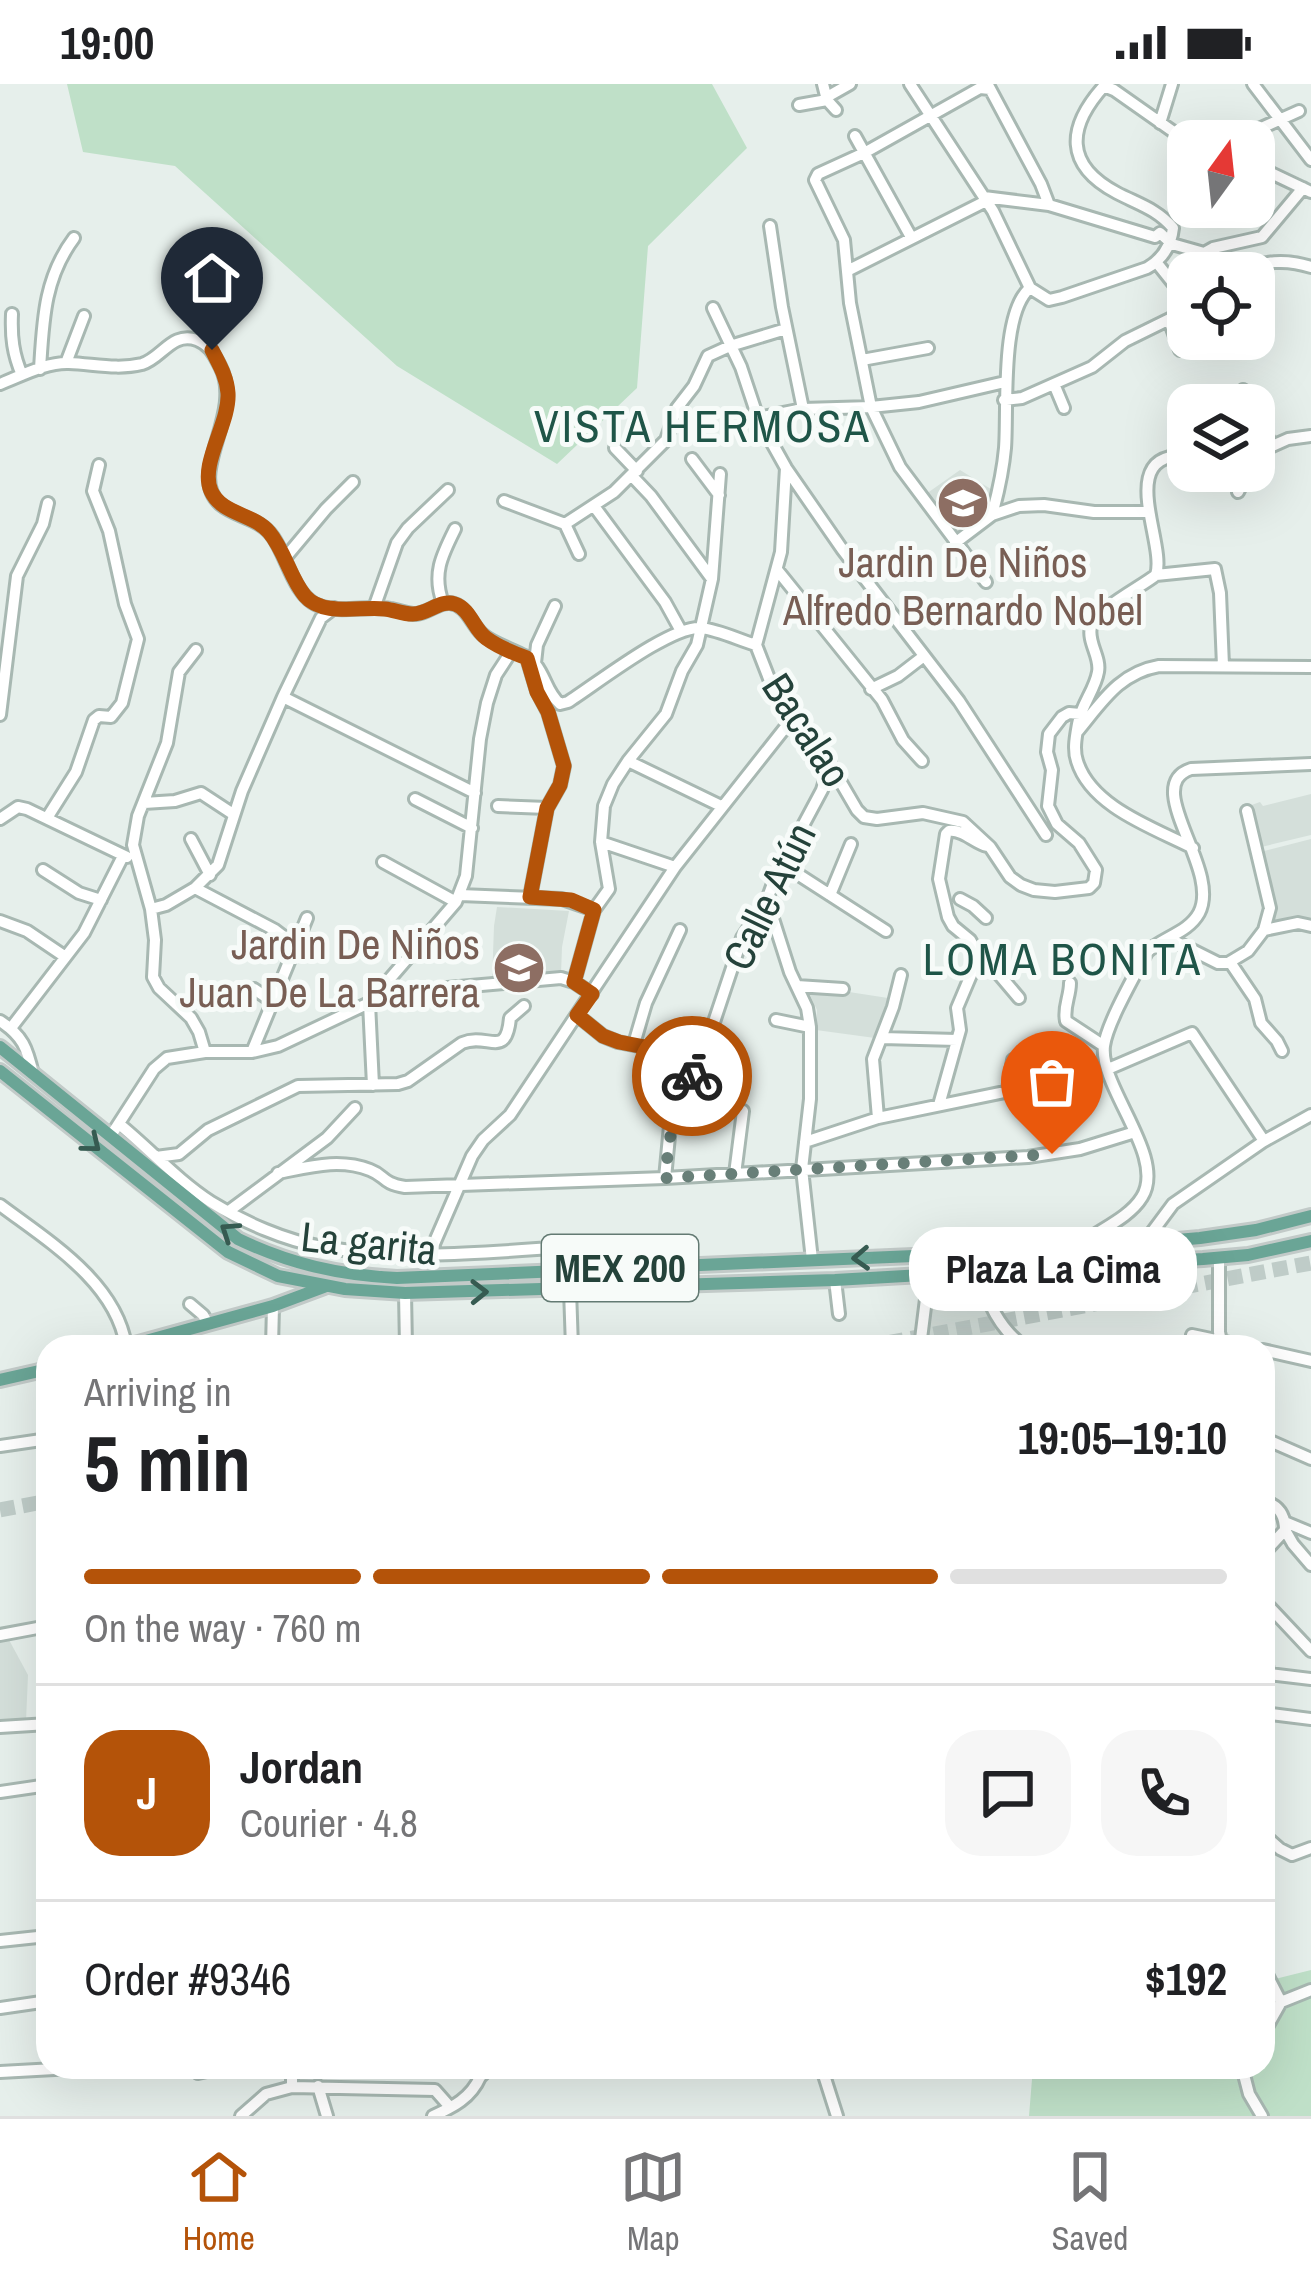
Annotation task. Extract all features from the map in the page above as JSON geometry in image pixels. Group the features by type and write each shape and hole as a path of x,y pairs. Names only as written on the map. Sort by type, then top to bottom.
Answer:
{"main road":[{"name":"MEX 200","path":"0,1047 115,1129 238,1239 269,1254 334,1273 397,1278 1075,1249 1256,1230 1311,1216"},
{"name":"MEX 200","path":"0,1071 228,1252 278,1276 326,1286 405,1293 835,1280 1248,1255 1311,1241"},
{"path":"273,1306 278,1276"},
{"path":"168,1335 326,1286"},
{"path":"0,1384 36,1373"}],"street":[{"path":"823,84 836,110"},
{"path":"799,105 827,99 850,84"},
{"path":"910,84 985,199 1030,288 1048,300 1148,268 1172,244 1173,229 1165,219 1115,192 1082,165 1076,135 1092,99 1104,85 1167,128"},
{"path":"1160,123 1172,84"},
{"path":"1252,84 1311,160"},
{"path":"986,581 900,466 871,407 850,303 844,240 815,180 818,174 989,86 1049,205"},
{"path":"1275,124 1300,111"},
{"path":"855,136 911,237"},
{"path":"1206,252 1262,237 1307,190 1275,176"},
{"path":"848,271 985,199 1049,205 1155,236 1160,233 1172,244 1200,252"},
{"path":"770,226 803,409"},
{"path":"40,369 44,307 60,258 74,238"},
{"path":"1157,262 1167,276"},
{"path":"1275,262 1311,267"},
{"path":"992,515 1005,447 1005,382 1016,313 1023,292 1030,288"},
{"path":"713,308 758,418 785,468 959,701 1046,835"},
{"path":"12,314 11,341 22,375"},
{"path":"66,363 84,316"},
{"path":"1004,400 1022,398 1092,367 1113,349 1167,321"},
{"path":"565,524 634,473 666,440 677,409 708,356 787,329"},
{"path":"0,384 66,363 104,368 139,364 161,354 170,343 189,338 200,341 212,350 228,393 208,483 222,506 262,524 273,536 305,597 334,608 412,614 454,603 486,638 531,660 560,704 681,631 702,628 756,645"},
{"path":"862,360 928,348"},
{"path":"758,418 803,409 919,402 1005,382"},
{"path":"1054,384 1064,408"},
{"path":"1275,445 1311,436"},
{"path":"615,448 712,579"},
{"path":"692,459 718,495"},
{"path":"1156,575 1159,560 1147,512 1147,486 1151,473 1167,459"},
{"path":"46,818 76,772 94,720 111,717 122,703 138,639 109,531 93,491 99,465"},
{"name":"Bacalao","path":"785,468 778,571 756,645 777,699 822,750 864,817 923,813 946,817 970,826 1021,886 1055,892 1080,890 1094,883 1096,870 1048,806 1052,770 1046,744 1062,717 1080,714"},
{"path":"574,982 594,910 609,889 601,842 604,806 628,760 666,714 702,628 712,579 720,474"},
{"path":"285,558 353,482"},
{"path":"374,608 397,543 448,490"},
{"path":"504,501 565,524 579,554"},
{"path":"1,709 17,575 43,524 48,503"},
{"path":"594,506 681,631"},
{"path":"955,543 992,515 1019,506 1147,512"},
{"path":"442,604 436,574 455,529"},
{"path":"1193,848 1103,799 1077,763 1080,714 1098,675 1091,625 1099,614 1156,575 1215,569 1223,666"},
{"path":"778,571 882,700 903,740 922,761"},
{"path":"0,572 17,575"},
{"path":"530,897 547,808 564,766 537,692 531,660 555,606"},
{"path":"151,909 195,888 218,865 233,814 283,697 321,618 334,608"},
{"path":"33,1074 27,1048 6,1024 84,933 129,858 143,803 167,743 179,673 196,650"},
{"path":"374,1085 374,999 458,898 466,876 487,704 511,652"},
{"path":"871,689 925,656"},
{"path":"1077,732 1130,674 1160,666 1311,667"},
{"path":"283,697 475,793"},
{"path":"430,1253 472,1156 509,1115 675,867 792,719"},
{"name":"Calle Atún","path":"665,1178 677,1105 702,1058 742,938 767,900 822,790 822,750"},
{"path":"628,760 722,806"},
{"path":"1076,1265 1075,1249 1138,1204 1148,1184 1145,1155 1108,1069 1104,1046 1147,952 1189,926 1202,903 1202,876 1175,809 1175,779 1192,769 1311,764"},
{"path":"143,803 201,793 233,814"},
{"path":"415,800 472,828"},
{"path":"498,806 547,808"},
{"path":"0,819 18,807 129,858 151,909 153,977 191,1018 205,1052"},
{"path":"1168,938 1218,963 1248,951 1264,930 1270,908 1247,812"},
{"path":"990,847 949,831 941,889 953,926 1018,998"},
{"path":"191,839 210,875"},
{"path":"601,842 675,867"},
{"path":"830,895 850,844"},
{"path":"383,862 458,898 571,900 594,910"},
{"path":"782,864 886,931"},
{"path":"44,871 79,893 101,900"},
{"path":"195,888 296,946"},
{"path":"960,899 982,916 965,934"},
{"path":"767,900 810,1027 810,1099 802,1169 812,1260"},
{"path":"252,1052 307,918"},
{"path":"0,921 27,931 64,956"},
{"path":"1264,930 1298,923 1311,926"},
{"path":"634,1044 646,1003 680,930"},
{"path":"939,1105 959,1030 957,1009 979,956"},
{"path":"1230,962 1255,999 1261,1023 1282,1052"},
{"path":"878,1118 873,1059 901,975"},
{"path":"115,1129 154,1069 167,1058 252,1052 302,1036 374,999 547,978 574,982 592,994"},
{"path":"1070,983 1066,1021 1104,1046"},
{"path":"797,986 843,988"},
{"path":"254,989 273,1002"},
{"path":"156,1157 179,1154 208,1130 298,1086 408,1081 471,1040 502,1042 509,1035 510,1018 524,1006"},
{"path":"577,1015 603,1036 702,1058"},
{"path":"776,1020 810,1027"},
{"path":"1108,1069 1192,1033 1264,1141"},
{"path":"882,1038 957,1040"},
{"path":"1008,1089 1013,1060"},
{"path":"805,1142 878,1118 1024,1088"},
{"path":"229,1211 328,1138 355,1108"},
{"path":"735,1174 743,1112"},
{"path":"1148,1298 1144,1244 1173,1204 1311,1114"},
{"name":"La garita","path":"115,1129 212,1203 320,1247 430,1253 584,1246"},
{"path":"278,1173 338,1162 374,1171 392,1185 665,1178 1028,1157 1135,1132"},
{"path":"2,1211 58,1249 106,1298 119,1317 123,1335"},
{"path":"1219,1257 1220,1335"},
{"path":"978,1273 992,1312 1011,1335"},
{"path":"922,1335 929,1275"},
{"path":"835,1280 839,1314"},
{"path":"570,1290 572,1335"},
{"path":"405,1293 406,1335"},
{"path":"190,1304 208,1324"},
{"path":"272,1335 273,1306"},
{"path":"1275,1353 1311,1361"},
{"path":"0,1445 36,1440"},
{"path":"1275,1443 1311,1459"},
{"path":"1275,1506 1293,1544 1311,1565"},
{"path":"1285,1526 1311,1533"},
{"path":"1275,1539 1285,1526"},
{"path":"1275,1613 1311,1651"},
{"path":"0,1634 36,1628"},
{"path":"1275,1675 1311,1679"},
{"path":"1275,1714 1311,1719"},
{"path":"0,1726 36,1724"},
{"path":"0,1792 36,1787"},
{"path":"1275,1845 1292,1855 1311,1848"},
{"path":"0,1941 36,1937"},
{"path":"1275,1989 1282,2002"},
{"path":"1275,2014 1282,2002 1311,1990"},
{"path":"0,2008 36,2003"},
{"path":"0,2072 36,2070"},
{"path":"292,2079 292,2087"},
{"path":"433,2116 474,2091 479,2079"},
{"path":"827,2079 837,2116"},
{"path":"1245,2079 1262,2116"},
{"path":"318,2086 327,2116"},
{"path":"241,2116 266,2094 318,2086 435,2090 450,2108"}],"shaded area":[{"name":"Jardin De Niños Alfredo Bernardo Nobel","path":"960,470 994,491 990,513 961,535 926,494"},
{"path":"1311,794 1311,835 1257,848 1246,807"},
{"path":"1311,839 1311,924 1267,928 1260,852"},
{"path":"497,907 569,911 561,974 492,982"},
{"path":"807,989 888,998 889,1013 875,1038 816,1030 817,1010"},
{"path":"932,1285 973,1285 1003,1335 923,1335"},
{"path":"8,1638 28,1675 26,1722 0,1723 0,1640"}],"green space":[{"path":"67,84 712,84 747,148 648,246 637,388 557,464 397,366 175,166 83,152"},
{"path":"1311,1970 1311,2116 1029,2116 1032,2079 1275,2079 1275,1979"}],"tunnel":[{"path":"930,1335 1311,1263"},
{"path":"0,1510 36,1503"}],"way so far":[{"path":"692,1076 670,1126 665,1178 1052,1154"}],"place":[{"name":"Jardin De Niños Alfredo Bernardo Nobel","path":"963,503"},
{"name":"Jardin De Niños Juan De La Barrera","path":"519,968"},
{"name":"Plaza La Cima","path":"1052,1154"}],"district":[{"name":"VISTA HERMOSA","path":"703,425"},
{"name":"LOMA BONITA","path":"1063,958"}],"route":[{"path":"212,350 228,393 208,483 222,506 262,524 273,536 305,597 334,608 412,614 454,603 486,638 527,658 564,766 547,808 530,897 571,900 594,910 574,982 592,994 577,1015 603,1036 619,1042 702,1058 692,1076"}]}
